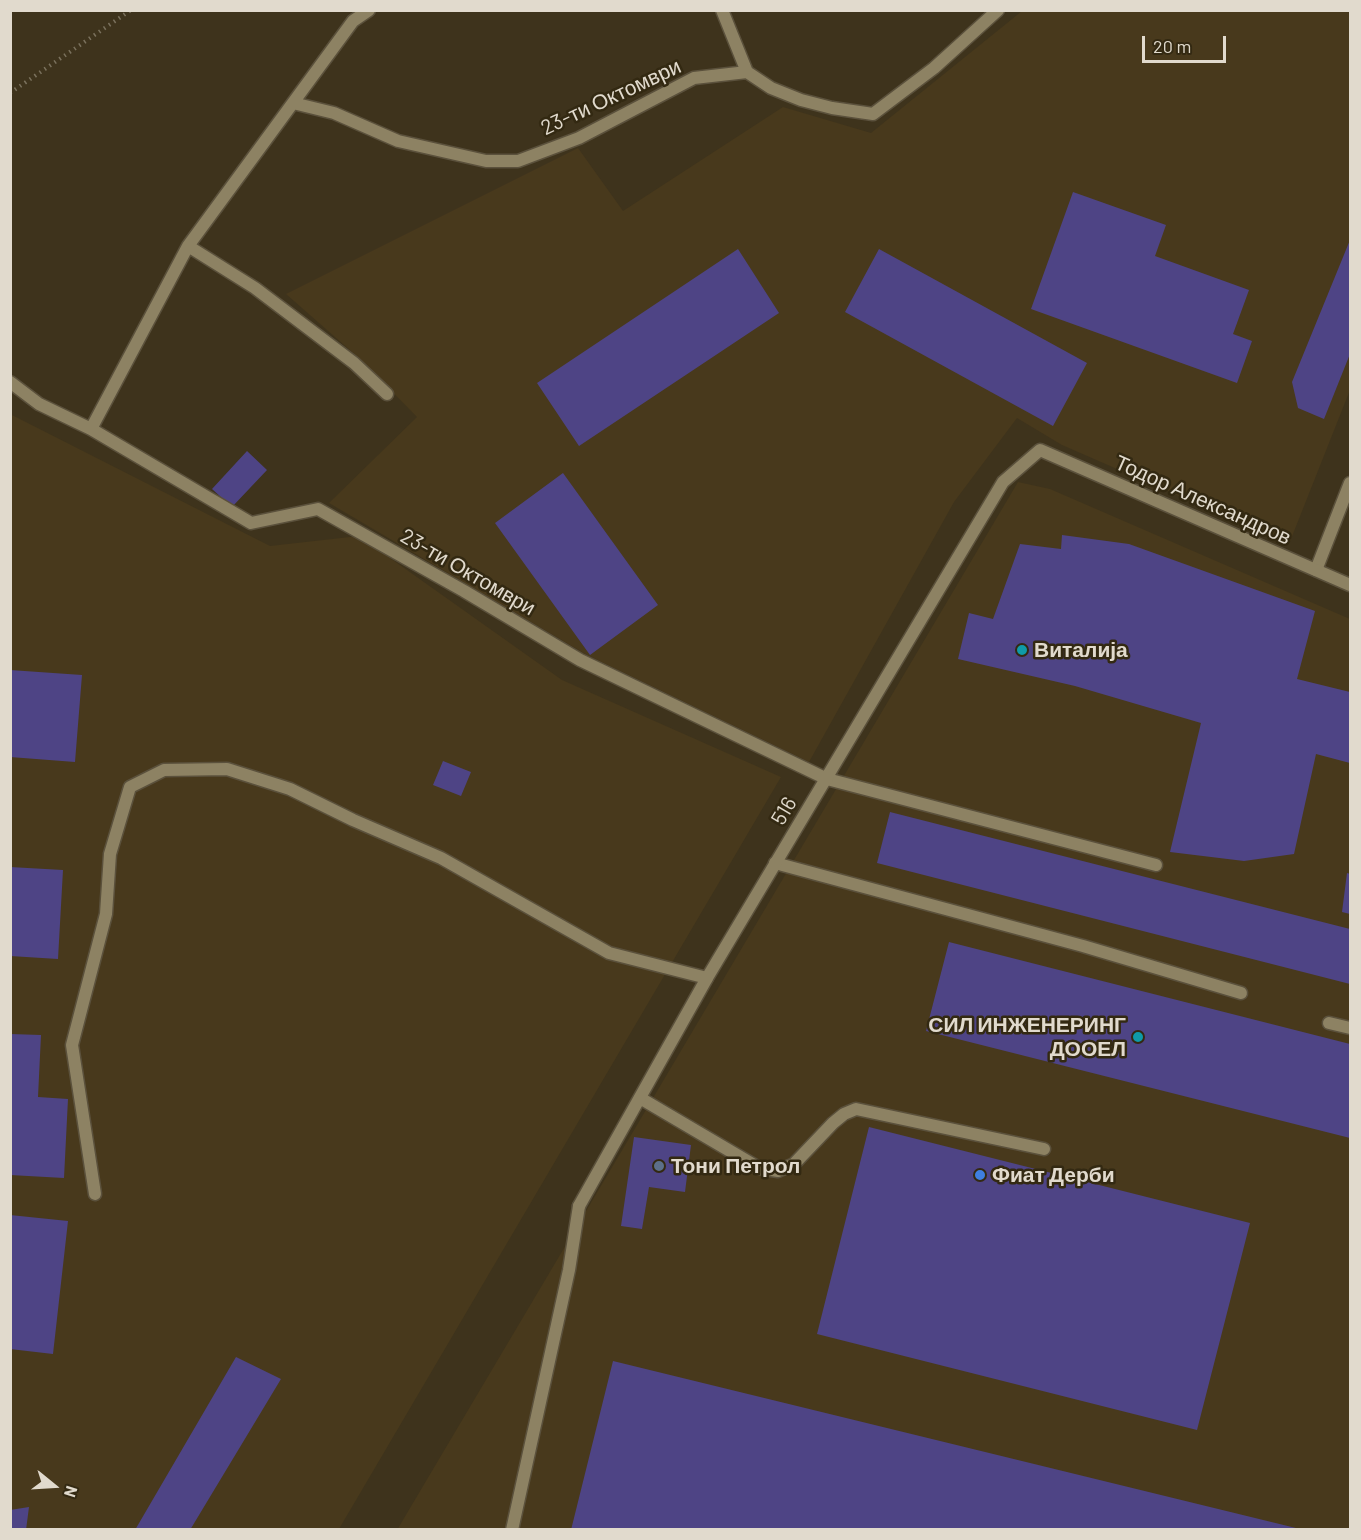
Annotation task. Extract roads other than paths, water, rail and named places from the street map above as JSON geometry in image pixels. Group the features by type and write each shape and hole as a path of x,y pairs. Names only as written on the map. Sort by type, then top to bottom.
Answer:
{"street":[{"path":"91,429 188,246 353,21 369,10"},
{"path":"722,10 747,72 771,88 801,100 832,108 873,114 934,68 998,10"},
{"name":"23-ти Октомври","path":"293,103 334,113 398,141 486,161 518,161 579,138 694,78 747,72"},
{"path":"188,246 255,288 354,363 387,394"},
{"name":"23-ти Октомври","path":"10,382 39,404 91,429 251,523 318,509 465,591 580,660 827,779 1156,865"},
{"name":"516","path":"512,1530 569,1270 579,1206 775,863 1003,482 1040,450"},
{"name":"Тодор Александров","path":"1040,450 1350,585"},
{"path":"1316,570 1350,483"},
{"path":"95,1194 72,1045 106,914 110,855 130,787 164,770 227,769 290,789 353,820 441,858 609,953 708,978"},
{"path":"775,863 1083,946 1241,993"},
{"path":"1329,1023 1350,1028"},
{"path":"640,1098 759,1168 778,1170 794,1164 833,1123 844,1114 856,1109 1044,1149"}],"place":[{"name":"Виталија","path":"1022,650"},
{"name":"СИЛ ИНЖЕНЕРИНГ ДООЕЛ","path":"1138,1037"},
{"name":"Тони Петрол","path":"659,1166"},
{"name":"Фиат Дерби","path":"980,1175"}]}
